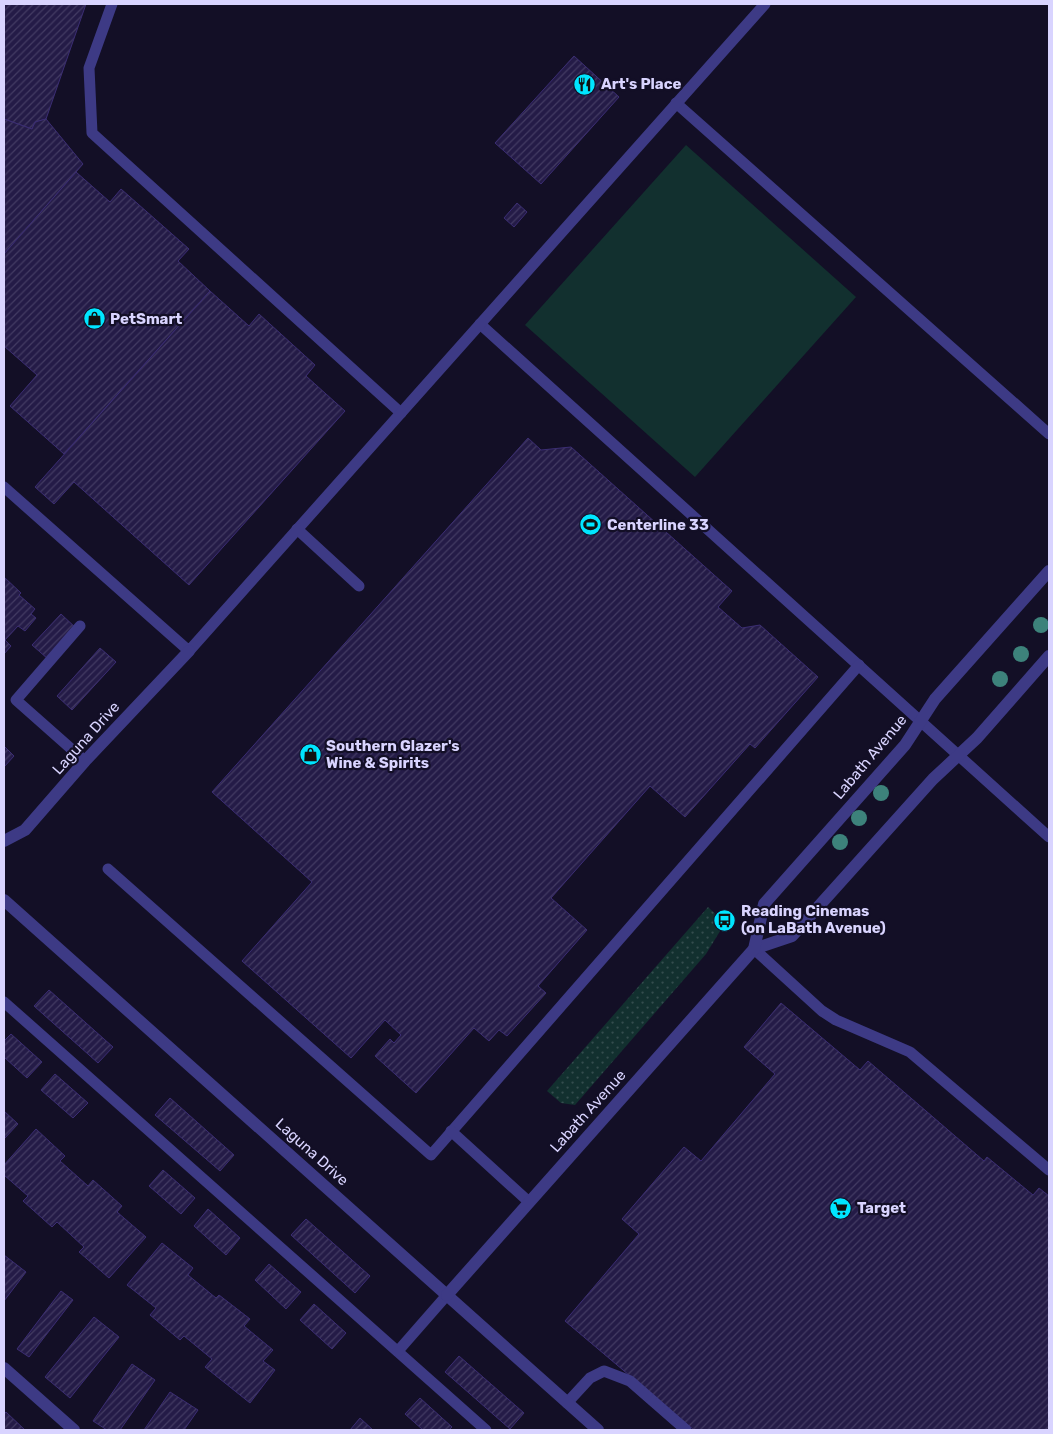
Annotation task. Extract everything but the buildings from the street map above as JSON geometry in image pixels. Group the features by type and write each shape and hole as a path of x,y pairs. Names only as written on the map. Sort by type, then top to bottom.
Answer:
{"street":[{"name":"Labath Avenue","path":"447,1294 754,949 764,904 905,744 935,700 1049,571"},
{"name":"Laguna Drive","path":"4,841 25,830 188,651"},
{"name":"Labath Avenue","path":"754,949 792,936 933,779 981,734 1049,656"},
{"name":"Laguna Drive","path":"4,900 598,1430"},
{"path":"4,1368 74,1430"}],"lane":[{"path":"112,4 89,68 92,133 401,413"},
{"path":"4,487 188,651 764,4"},
{"path":"676,104 1049,434"},
{"path":"480,324 1049,837"},
{"path":"297,529 359,586"},
{"path":"80,626 16,700 86,761"},
{"path":"108,869 430,1155 859,665"},
{"path":"754,949 822,1011 836,1020 910,1052 1049,1170"},
{"path":"4,1002 486,1430"},
{"path":"451,1131 529,1202"},
{"path":"398,1351 447,1294"},
{"path":"567,1403 590,1378 604,1371 630,1381 686,1430"}],"green space":[{"path":"686,145 856,297 695,477 525,325"},
{"path":"708,907 725,923 706,954 575,1105 561,1103 547,1091"}],"place":[{"name":"Art's Place","path":"585,84"},
{"name":"PetSmart","path":"94,319"},
{"name":"Centerline 33","path":"591,525"},
{"name":"Southern Glazer's Wine & Spirits","path":"310,755"},
{"name":"Reading Cinemas (on LaBath Avenue)","path":"725,920"},
{"name":"Target","path":"841,1208"}]}
